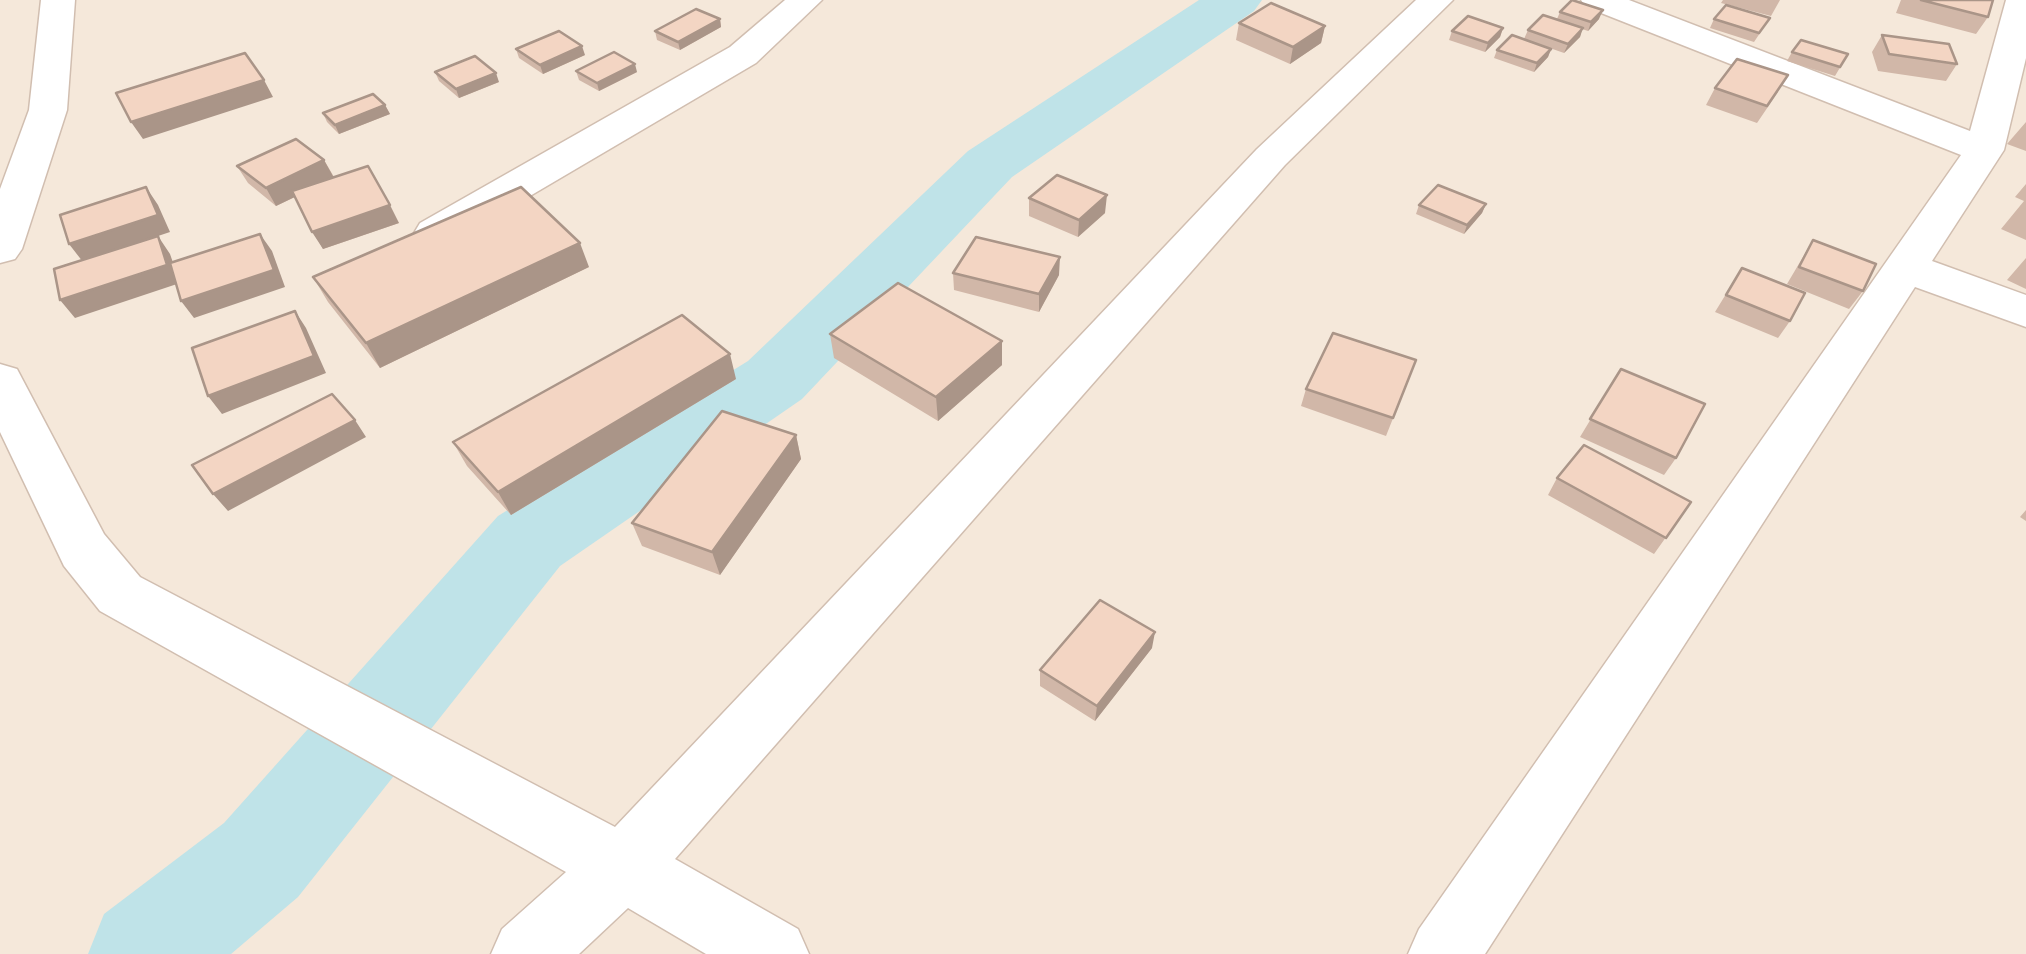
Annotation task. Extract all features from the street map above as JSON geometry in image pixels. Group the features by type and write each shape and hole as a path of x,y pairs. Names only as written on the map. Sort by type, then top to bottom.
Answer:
{"street":[{"path":"0,250 48,110 58,0"},
{"path":"401,252 743,55 805,0"},
{"path":"528,954 623,867 1270,158 1436,0"},
{"path":"1598,0 1984,150"},
{"path":"1444,954 1984,150 2022,0"},
{"path":"1905,267 2026,312"},
{"path":"0,381 84,550 120,594 623,867 773,954"}],"shaded area":[{"path":"0,0 2026,0 2026,954 0,954"}],"building":[{"path":"1572,0 1603,10 1591,22 1560,12"},
{"path":"1921,0 1993,0 1988,17"},
{"path":"1271,3 1325,26 1293,47 1239,23"},
{"path":"1726,5 1770,18 1759,33 1714,19"},
{"path":"696,9 720,19 678,42 655,31"},
{"path":"1543,15 1583,28 1568,44 1528,30"},
{"path":"1468,16 1503,28 1488,43 1452,31"},
{"path":"559,31 582,46 540,65 516,49"},
{"path":"1512,35 1551,49 1537,63 1497,50"},
{"path":"1882,35 1949,44 1957,64 1889,54"},
{"path":"1801,40 1848,54 1840,67 1792,52"},
{"path":"614,52 635,64 597,83 576,71"},
{"path":"245,53 264,80 131,122 116,93"},
{"path":"475,56 496,73 456,89 435,72"},
{"path":"1737,59 1788,75 1767,106 1715,88"},
{"path":"373,94 385,105 335,125 323,113"},
{"path":"296,139 324,160 266,188 237,166"},
{"path":"368,166 390,205 312,232 292,191"},
{"path":"1057,175 1107,195 1079,220 1029,198"},
{"path":"1438,185 1486,204 1467,225 1419,205"},
{"path":"146,187 158,215 69,244 60,215"},
{"path":"521,187 580,243 366,343 313,277"},
{"path":"260,234 274,270 181,301 170,263"},
{"path":"158,236 167,265 60,300 54,269"},
{"path":"976,237 1060,257 1039,294 953,273"},
{"path":"1813,240 1876,264 1863,291 1799,267"},
{"path":"1742,268 1805,293 1790,321 1726,295"},
{"path":"898,283 1002,341 936,397 830,334"},
{"path":"295,311 314,356 208,396 192,348"},
{"path":"682,315 730,354 498,492 453,442"},
{"path":"1333,333 1416,360 1393,418 1306,389"},
{"path":"1621,369 1705,404 1676,458 1590,419"},
{"path":"332,394 355,420 213,494 192,465"},
{"path":"722,411 796,435 712,552 632,523"},
{"path":"1584,445 1691,502 1666,538 1557,478"},
{"path":"1100,600 1155,632 1097,706 1040,670"}],"waterway":[{"path":"144,954 261,860 529,541 775,380 990,164 1235,0"}]}
